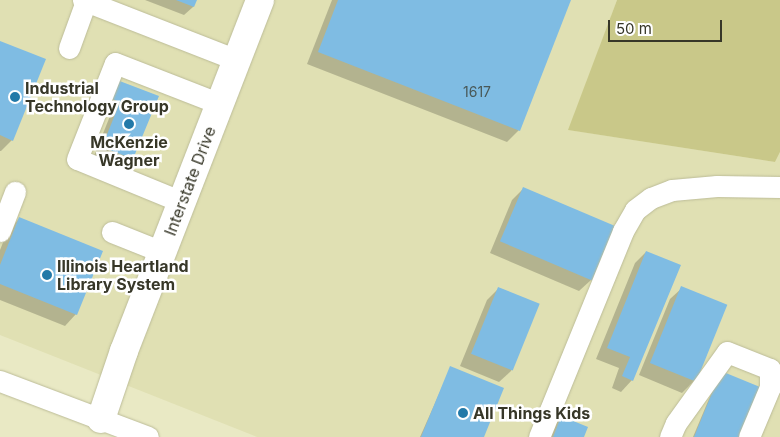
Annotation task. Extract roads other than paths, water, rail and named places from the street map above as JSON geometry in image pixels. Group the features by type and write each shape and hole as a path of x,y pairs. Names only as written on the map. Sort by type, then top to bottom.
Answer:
{"main road":[{"name":"Interstate Drive","path":"100,418 260,0"}],"street":[{"path":"69,48 85,0 237,60"},
{"path":"182,202 77,159 115,63 220,104"},
{"path":"538,437 623,231 635,210 651,198 672,190 717,186 780,187"},
{"path":"0,231 15,192"},
{"path":"112,232 162,252"},
{"path":"670,437 676,423 727,352 770,369 770,387 749,437"},
{"path":"0,381 148,437"}],"place":[{"name":"Industrial Technology Group","path":"15,97"},
{"name":"McKenzie Wagner","path":"129,124"},
{"name":"Illinois Heartland Library System","path":"47,275"},
{"name":"All Things Kids","path":"463,413"}]}
